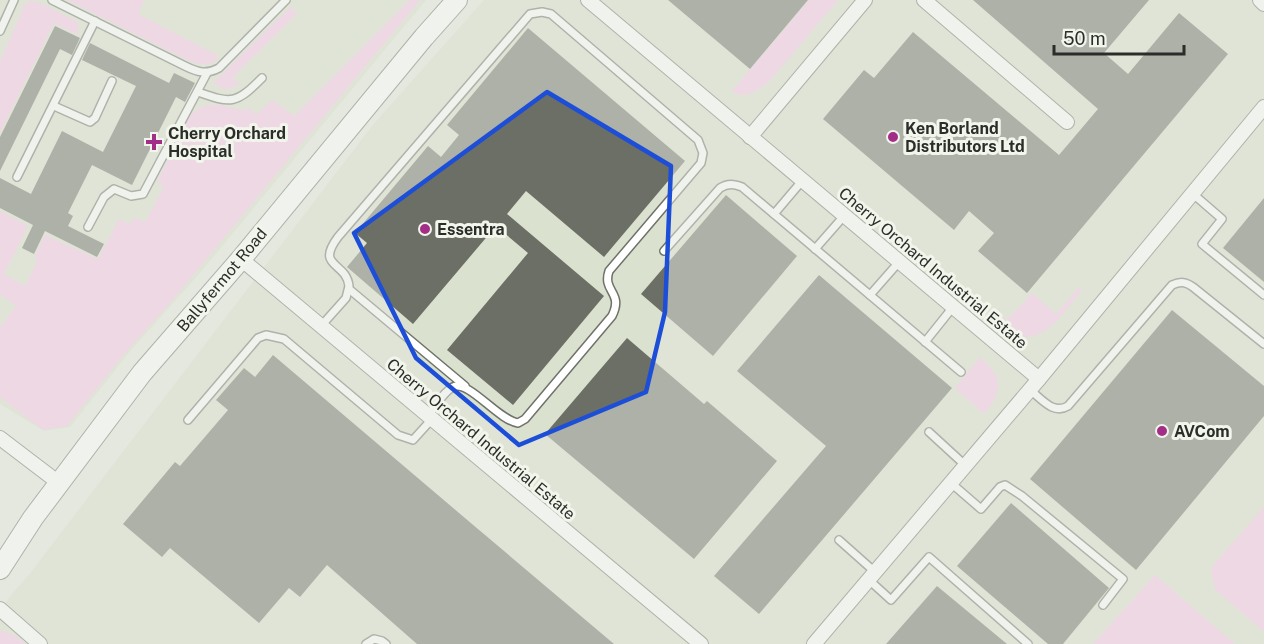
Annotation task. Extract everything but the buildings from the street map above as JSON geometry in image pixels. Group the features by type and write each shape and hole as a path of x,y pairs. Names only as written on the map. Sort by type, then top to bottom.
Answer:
{"main road":[{"name":"Ballyfermot Road","path":"0,569 59,483 142,373 241,259 424,36 457,0"}],"street":[{"name":"Cherry Orchard Industrial Estate","path":"588,0 953,307 1035,384"},
{"path":"750,137 865,0"},
{"path":"924,0 1067,122"},
{"path":"1260,0 1264,4"},
{"path":"814,644 1035,384 1264,106"},
{"name":"Cherry Orchard Industrial Estate","path":"241,259 700,644"},
{"path":"0,438 59,483"},
{"path":"0,609 40,644"}],"lane":[{"path":"0,31 14,0"},
{"path":"52,0 198,73 207,73 219,68 286,0"},
{"path":"321,326 346,298 349,289 349,281 344,273 331,263 329,258 332,246 338,237 530,14 542,12 551,14 698,140 703,153 699,167 609,271 607,280 617,306 612,316 525,419 518,423 504,418 349,289"},
{"path":"17,177 96,21"},
{"path":"88,227 104,197 114,189 131,196 144,194 207,73"},
{"path":"198,92 218,99 238,99 262,78"},
{"path":"54,106 90,122 95,118 112,81"},
{"path":"774,214 802,181"},
{"path":"664,251 720,188 731,184 742,187 961,372"},
{"path":"1192,193 1221,219 1203,244 1264,295"},
{"path":"815,249 844,216"},
{"path":"870,295 899,262"},
{"path":"1035,384 1054,410 1062,410 1068,406 1172,285 1179,282 1193,287 1264,344"},
{"path":"925,342 953,307"},
{"path":"188,420 258,338 266,335 284,339 398,435 413,440 452,387 461,385 470,390"},
{"path":"928,432 966,466"},
{"path":"951,483 981,509 1000,487 1005,485 1022,496 1123,579 1103,605"},
{"path":"839,540 891,600 929,557 1028,644"},
{"path":"366,644 374,639 386,644"}],"highlighted area":[{"path":"547,92 671,166 665,312 646,392 519,445 416,358 354,233"}],"shaded area":[{"name":"Cherry Orchard Hospital","path":"0,0 426,0 199,274 131,350 70,427 44,431 0,404"},
{"path":"67,0 144,0 138,14 217,55 218,60 206,65 191,62"},
{"path":"410,0 420,0 171,302 124,354 67,426 43,430 0,397 0,327 16,306 0,294 0,211 28,226 4,274 25,286 38,260 34,258 45,235 98,259 119,219 130,224 133,217 145,222 164,187 157,182 189,116 196,110 209,105 246,110 249,107 256,115 272,100 294,116"},
{"path":"484,0 1264,0 1264,644 1235,644 1155,575 1093,644 0,644 0,611 11,595 28,576 372,126"},
{"path":"809,0 838,0 768,83 750,94 741,95 731,92"},
{"path":"31,1 38,2 78,22 78,35 54,23 0,133 0,62 25,4"},
{"path":"290,7 297,14 233,77 239,84 226,90 213,83"},
{"path":"1079,287 1082,290 1063,314 1049,328 1032,336 1022,337 991,314 994,311 1007,320 1032,293 1056,314"},
{"path":"980,357 993,371 998,384 995,398 984,414 955,388"},
{"path":"1264,507 1264,632 1215,589 1211,571 1215,563"},
{"path":"1155,575 1235,644 1093,644"},
{"path":"0,630 16,636 26,644 0,644"}],"place":[{"name":"Ken Borland Distributors Ltd","path":"893,137"},
{"name":"Cherry Orchard Hospital","path":"154,142"},
{"name":"Essentra","path":"425,229"},
{"name":"AVCom","path":"1162,431"}]}
